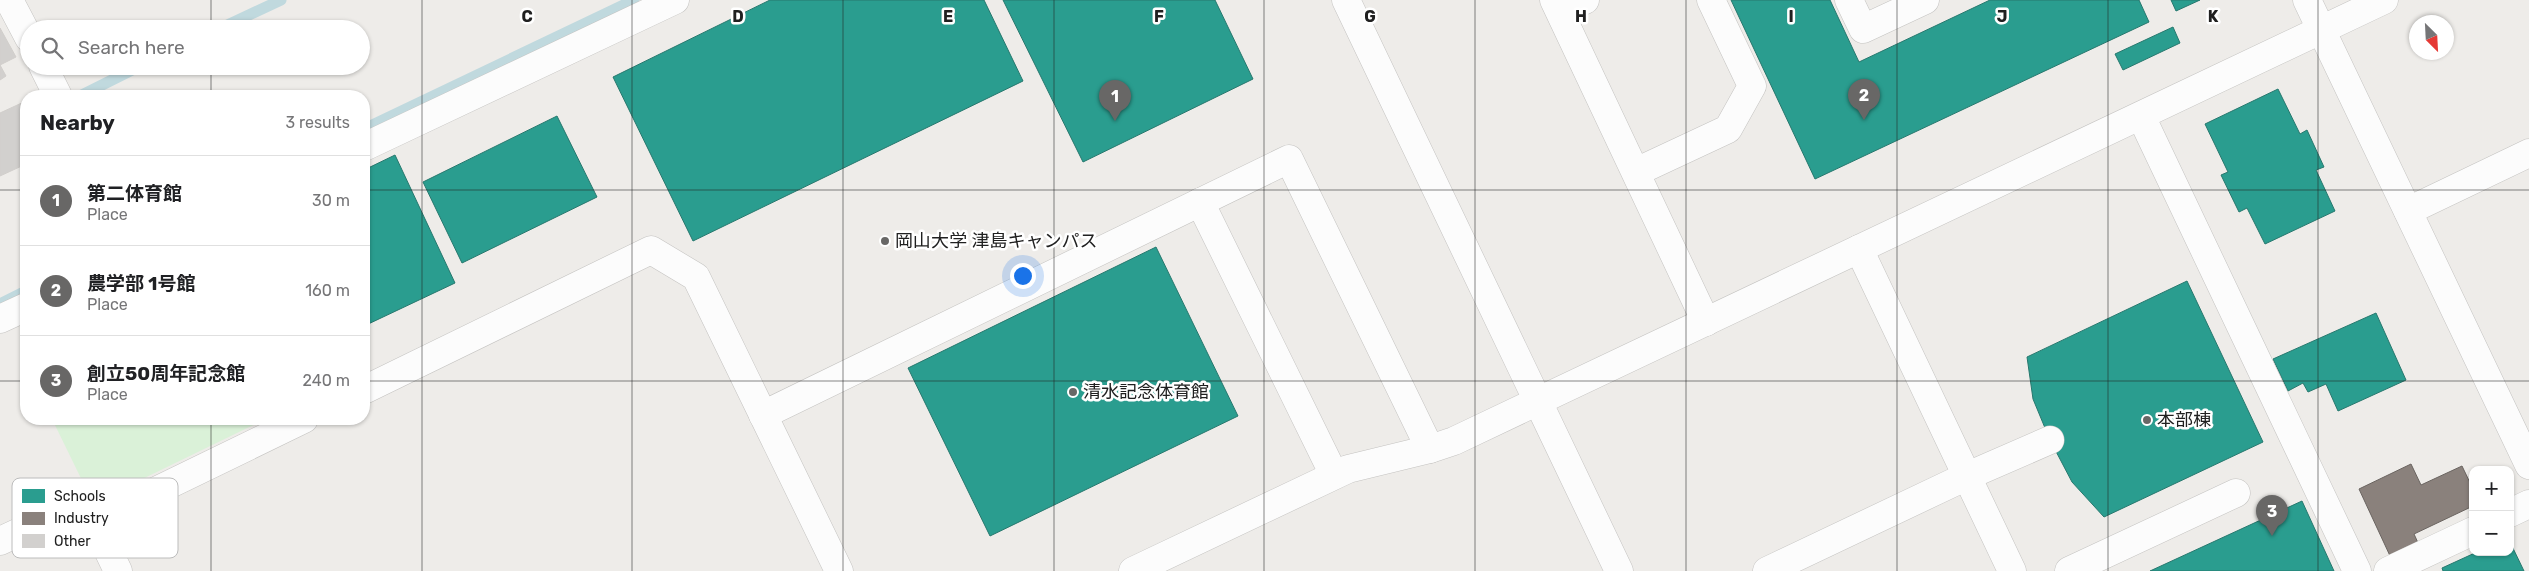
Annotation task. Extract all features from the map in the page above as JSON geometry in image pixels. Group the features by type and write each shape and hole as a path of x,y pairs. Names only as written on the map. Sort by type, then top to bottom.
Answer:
{"street":[{"path":"9,0 20,21"},
{"path":"370,144 675,0"},
{"path":"1346,0 1619,571"},
{"path":"1585,0 1557,6 1706,322"},
{"path":"1636,172 1728,129 1752,86 1711,0"},
{"path":"1849,0 1862,29 1925,0"},
{"path":"2307,0 2529,465"},
{"path":"1133,571 1348,469 1430,449 1454,441 2384,0"},
{"path":"48,75 55,90"},
{"path":"2141,116 2357,571"},
{"path":"2408,211 2529,153"},
{"path":"763,415 1289,159 1430,449"},
{"path":"1200,202 1334,475"},
{"path":"1859,249 1965,477 2012,571"},
{"path":"370,387 651,250 696,276 839,571"},
{"path":"0,320 20,310"},
{"path":"178,480 292,425"},
{"path":"1767,571 1965,477 2050,440"},
{"path":"2070,571 2236,493"},
{"path":"2514,511 2529,504"},
{"path":"2388,571 2469,533"},
{"path":"0,541 12,535"},
{"path":"112,558 118,571"}],"green space":[{"path":"55,425 254,425 144,478 81,478"}],"building: Schools":[{"path":"770,0 984,0 1023,81 693,241 613,77"},
{"path":"1003,0 1215,0 1253,79 1083,162"},
{"path":"1731,0 1830,0 1859,62 1990,0 2139,0 2149,22 1815,179"},
{"path":"2171,0 2200,0 2176,11"},
{"path":"2173,27 2180,43 2123,70 2115,54"},
{"path":"2278,89 2300,134 2307,130 2324,167 2316,170 2335,211 2265,244 2247,208 2239,212 2221,175 2228,172 2205,124"},
{"path":"557,116 597,197 462,263 423,182"},
{"path":"395,155 455,283 370,323 370,167"},
{"name":"清水記念体育館","path":"1156,247 1238,416 990,536 908,368"},
{"name":"本部棟","path":"2187,281 2263,442 2104,517 2072,482 2050,440 2033,399 2027,357"},
{"path":"2376,313 2406,380 2338,411 2326,384 2308,392 2303,383 2288,391 2273,359"},
{"path":"2302,501 2334,571 2150,571"},
{"path":"2514,550 2524,571 2443,571 2442,568 2469,556 2514,556"}],"building: Industry":[{"path":"2411,464 2421,485 2462,466 2469,481 2469,508 2414,534 2419,545 2391,558 2359,489"}],"building: Other":[{"path":"0,28 16,57 0,65"},
{"path":"0,65 6,76 0,80"},
{"path":"20,104 20,167 0,176 0,113"}],"waterway":[{"path":"238,20 281,0"},
{"path":"370,126 634,0"},
{"path":"92,90 122,75"},
{"path":"0,304 20,294"}],"place":[{"name":"農学部 1号館","path":"1864,120"},
{"name":"第二体育館","path":"1115,121"},
{"name":"岡山大学 津島キャンパス","path":"885,241"},
{"name":"清水記念体育館","path":"1073,392"},
{"name":"本部棟","path":"2147,420"},
{"name":"創立50周年記念館","path":"2272,536"}]}
